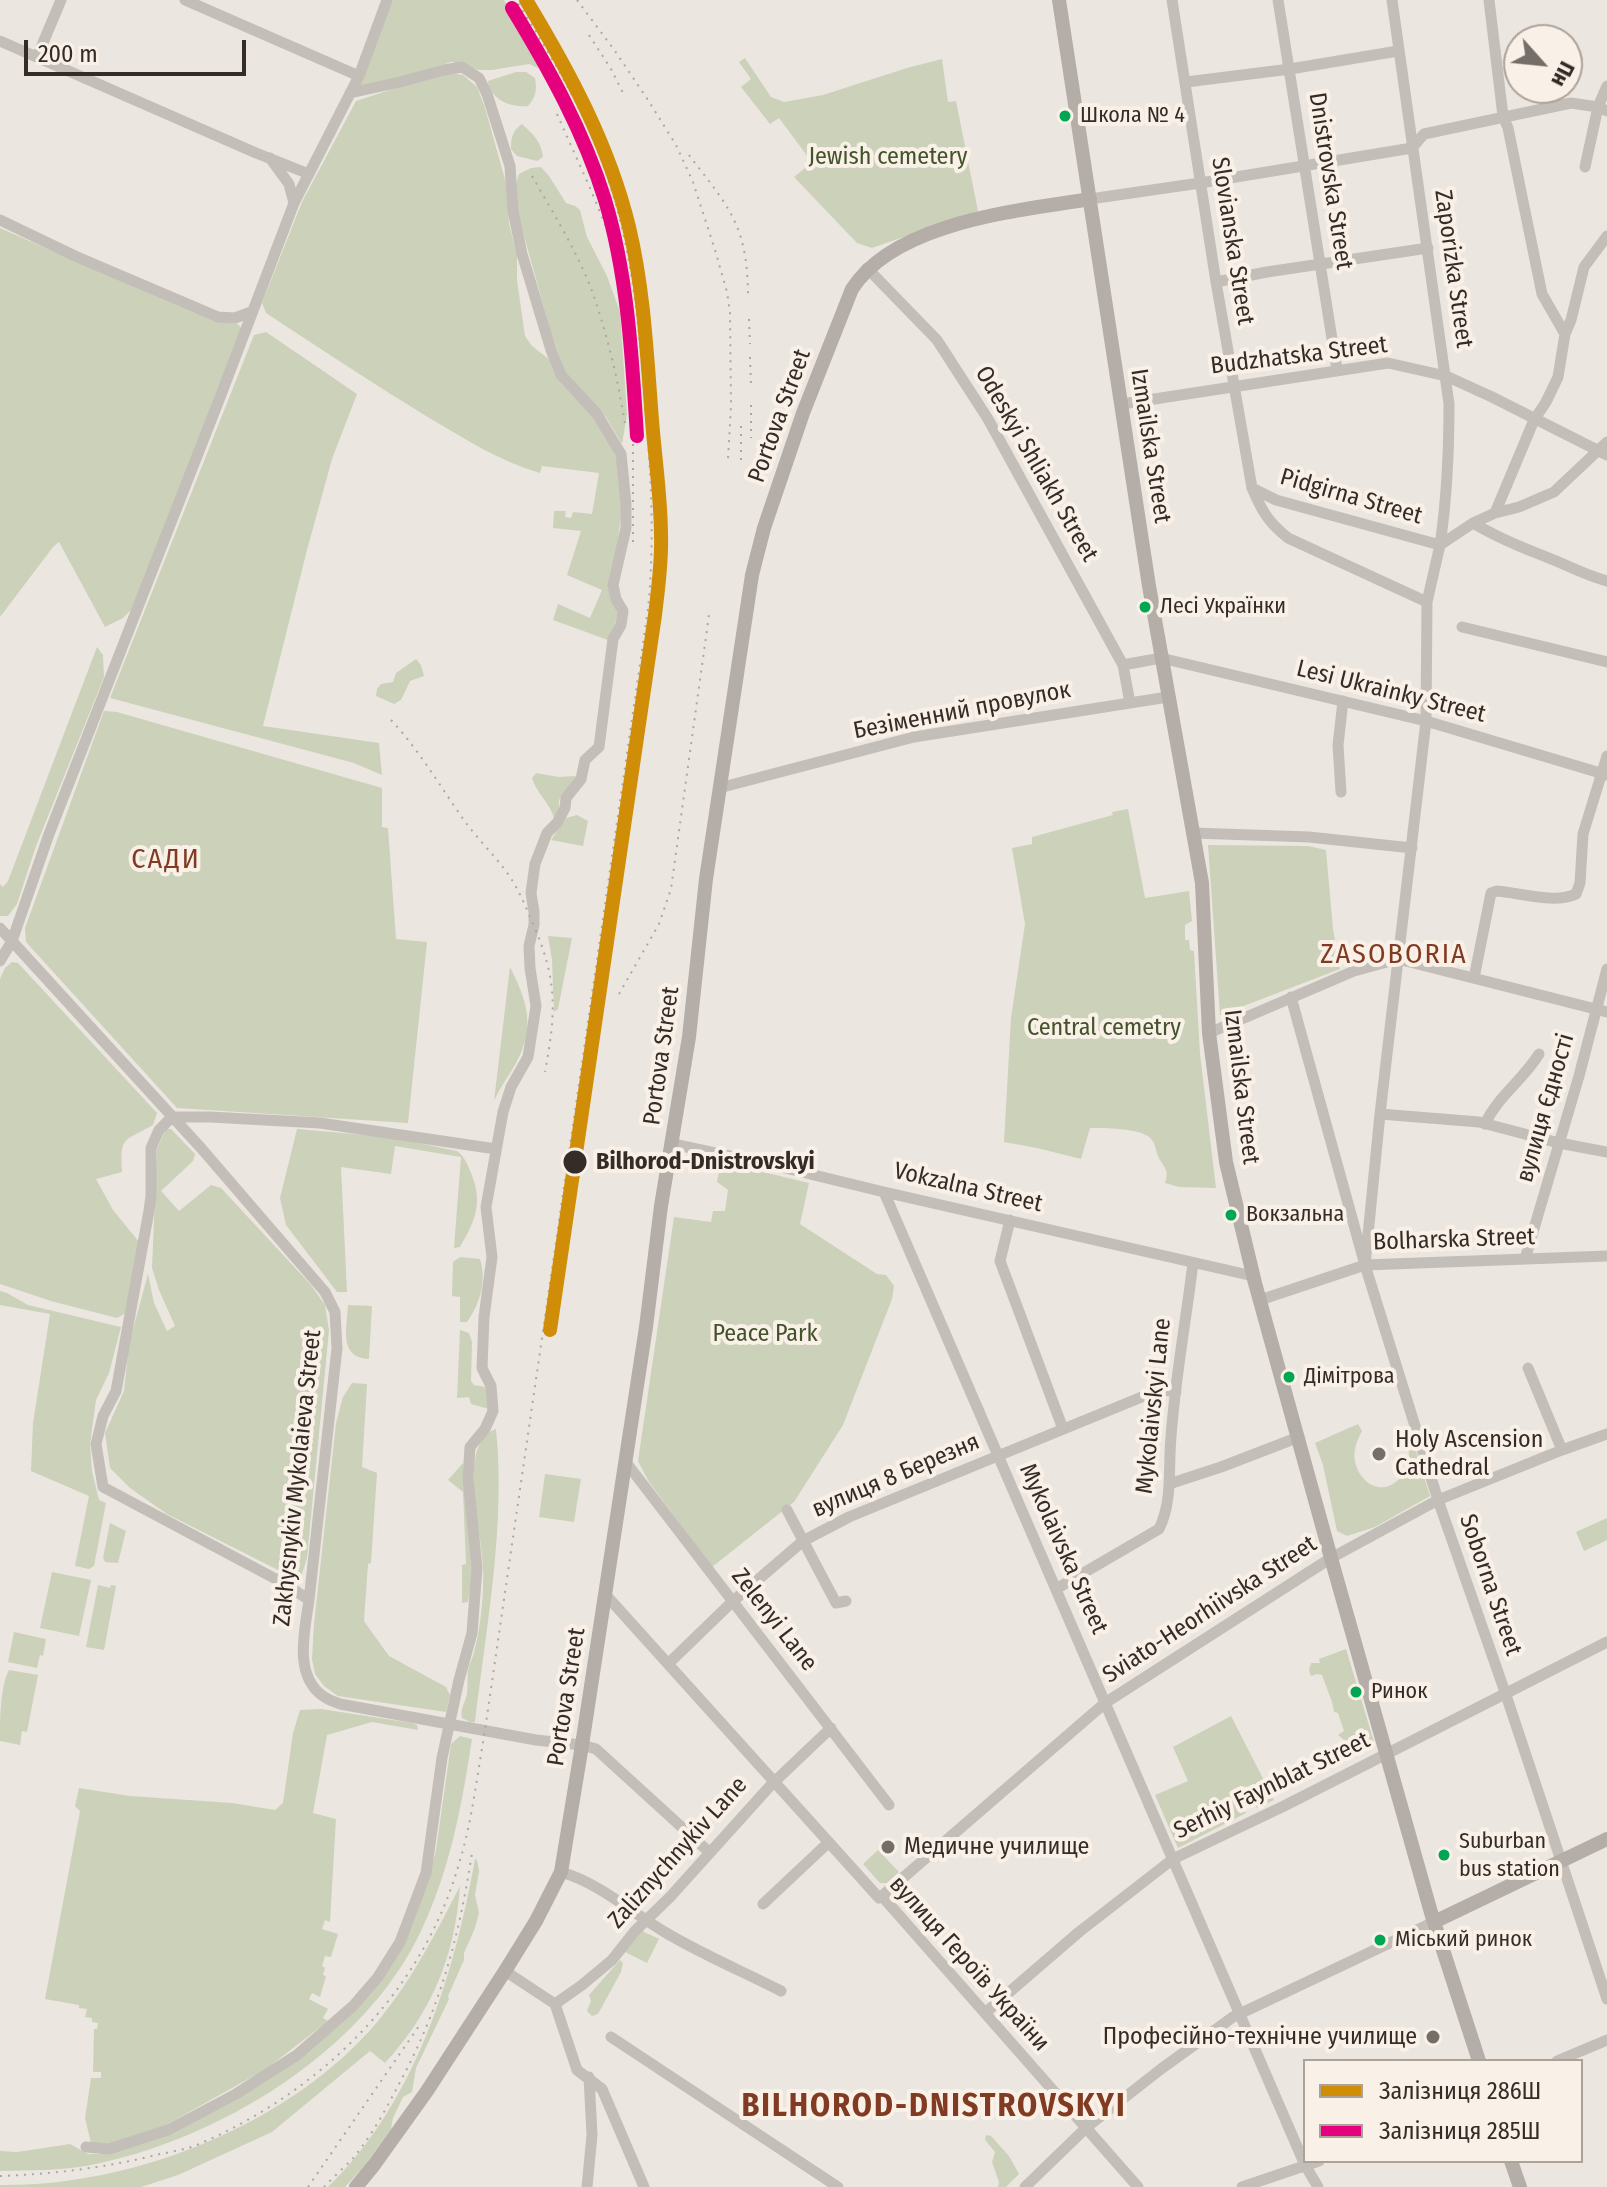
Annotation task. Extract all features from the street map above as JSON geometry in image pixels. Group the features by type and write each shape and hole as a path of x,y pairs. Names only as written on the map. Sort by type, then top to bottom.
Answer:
{"main road":[{"name":"Izmailska Street","path":"1063,1 1090,199 1161,658 1194,833 1205,921 1209,1033 1226,1162 1253,1276 1331,1558 1434,1922 1478,2059"},
{"name":"Portova Street","path":"356,2187 427,2091 536,1921 561,1872 689,1037 706,879 755,558 803,413 845,303 867,268 913,241 970,220 1090,199"},
{"path":"1434,1922 1607,1839"},
{"path":"1512,2163 1520,2187"}],"street":[{"path":"37,57 61,0"},
{"path":"185,0 359,76"},
{"path":"0,961 12,941 54,819 294,203 359,76 387,0"},
{"name":"Slovianska Street","path":"1172,0 1252,488 1264,514 1288,538 1427,602"},
{"name":"Dnistrovska Street","path":"1278,0 1337,370"},
{"name":"Zaporizka Street","path":"1365,1265 1426,721 1427,602 1440,545 1449,462 1446,376 1392,0"},
{"path":"1489,0 1503,116 1542,294 1565,334"},
{"path":"0,41 309,174"},
{"path":"1186,82 1398,51"},
{"path":"86,2147 109,2149 168,2130 236,2094 297,2055 353,2006 378,1977 400,1942 426,1873 442,1758 472,1633 477,1568 468,1478 470,1447 485,1429 493,1411 491,1386 482,1368 484,1317 492,1257 486,1207 503,1112 511,1087 528,1057 536,1006 529,946 534,925 531,893 535,864 547,833 557,823 565,808 566,798 581,779 585,760 599,747 613,639 621,625 623,611 613,585 626,528 621,454 597,414 561,375 551,350 522,254 513,211 510,166 479,78 462,67 350,93"},
{"path":"1585,167 1607,86"},
{"path":"1090,199 1412,148 1424,134 1571,103 1602,109"},
{"path":"269,158 289,184 294,203"},
{"path":"0,220 75,256 218,317 235,318 251,312"},
{"path":"1495,513 1534,420 1558,377 1565,334 1584,267 1607,236"},
{"path":"1216,282 1428,248"},
{"name":"Odeskyi Shliakh Street","path":"867,268 937,340 988,419 1123,665 1130,703"},
{"name":"Budzhatska Street","path":"1122,404 1388,363 1446,376 1534,420 1604,449"},
{"path":"1440,545 1473,523 1554,492 1604,449"},
{"name":"Pidgirna Street","path":"1252,488 1276,500 1440,545"},
{"path":"1473,523 1499,538 1558,561 1586,576 1607,581"},
{"path":"1462,627 1607,662"},
{"path":"1123,665 1161,658"},
{"name":"Lesi Ukrainky Street","path":"1161,658 1426,721 1604,774"},
{"name":"Безіменний провулок","path":"719,788 914,737 1168,697"},
{"path":"1341,792 1338,745 1343,701"},
{"path":"1474,978 1491,893 1497,891 1556,899 1576,894 1580,883 1583,834 1604,774 1607,756"},
{"path":"1194,833 1309,837 1412,848"},
{"name":"Zakhysnykiv Mykolaieva Street","path":"0,928 172,1117 325,1292 335,1312 337,1348 303,1641 305,1670 313,1685 323,1696 340,1704 536,1740 582,1745"},
{"path":"1209,1033 1354,971 1398,959 1602,1011"},
{"name":"вулиця Єдності","path":"1525,1259 1579,1076 1602,1011 1607,969"},
{"name":"Soborna Street","path":"1291,997 1365,1265 1438,1500 1607,1999"},
{"path":"1485,1124 1500,1099 1530,1069 1539,1054"},
{"path":"1380,1114 1485,1124 1607,1152"},
{"path":"309,1600 287,1585 103,1487 96,1444 103,1416 116,1391 149,1211 151,1148 159,1130 172,1117 210,1117 320,1123 496,1149"},
{"name":"Vokzalna Street","path":"673,1144 1253,1276"},
{"name":"Mykolaivska Street","path":"884,1192 1303,2160"},
{"path":"1010,1220 1000,1261 1063,1429"},
{"name":"Bolharska Street","path":"1260,1300 1365,1265 1607,1256"},
{"name":"Mykolaivskyi Lane","path":"1056,1589 1159,1529 1163,1520 1193,1263"},
{"path":"1528,1368 1562,1450"},
{"name":"вулиця 8 Березня","path":"669,1663 732,1602 803,1541 849,1517 1149,1394 1163,1390 1176,1392"},
{"name":"Sviato-Heorhiivska Street","path":"882,1896 1105,1703 1331,1558 1438,1500 1607,1434"},
{"path":"1169,1484 1299,1437"},
{"name":"Zelenyi Lane","path":"625,1461 889,1805"},
{"path":"787,1510 836,1603 846,1601"},
{"name":"вулиця Героїв України","path":"605,1594 879,1898 882,1896 1138,2187"},
{"name":"Serhiy Faynblat Street","path":"985,2013 1079,1932 1173,1859 1607,1642"},
{"name":"Zaliznychnykiv Lane","path":"555,2004 612,1960 635,1931 648,1921 774,1781 831,1728"},
{"path":"582,1745 596,1749 709,1852"},
{"path":"763,1904 829,1842"},
{"path":"561,1872 603,1891 666,1933 781,1991"},
{"path":"1025,2187 1087,2127 1233,2017 1434,1922"},
{"path":"505,1971 555,2004 577,2070 602,2089 644,2187"},
{"path":"611,2037 838,2187"},
{"path":"1562,2059 1607,2040"},
{"path":"587,2187 592,2135 589,2077"},
{"path":"1242,2187 1312,2163"},
{"name":"Mykolaivska Street","path":"1305,2165 1318,2187"}],"green space":[{"path":"392,0 504,0 535,50 538,68 529,64 478,70 451,62 356,90"},
{"name":"Jewish cemetery","path":"745,58 771,97 784,102 823,95 942,59 948,102 956,101 978,211 872,248 857,243 794,177 804,169 808,157 779,118 770,124 741,87 751,79 739,62"},
{"path":"445,72 463,75 477,87 485,108 506,183 525,336 550,360 559,380 586,408 607,438 617,462 621,514 609,588 617,615 608,640 553,620 558,604 590,618 602,590 567,575 581,531 553,528 554,511 566,511 565,517 571,518 573,512 592,514 599,473 542,466 540,473 497,456 431,419 266,313 262,303 302,202 356,101"},
{"path":"526,72 535,78 535,93 528,106 502,101 490,87 488,81"},
{"path":"522,124 540,146 543,157 537,161 517,156 511,149 513,135"},
{"path":"541,167 566,203 580,210 587,237 607,276 620,312 627,414 622,444 606,417 565,372 551,333 516,207 515,187 519,174"},
{"path":"0,228 212,320 238,324 241,328 132,609 123,618 105,627 59,542 0,617"},
{"path":"266,332 357,394 332,459 263,726 379,743 382,775 354,763 110,698 254,335"},
{"path":"97,647 103,655 104,677 36,846 17,904 8,916 0,916 0,884 3,887 8,881"},
{"path":"416,659 424,676 410,681 401,700 394,704 376,696 381,684 393,682 396,673"},
{"path":"104,711 117,712 382,788 382,827 388,828 396,939 427,942 408,1123 177,1108 26,942 25,928"},
{"path":"536,773 576,776 559,800 559,810 554,818 534,784 532,778"},
{"name":"Central cemetry","path":"1128,809 1145,898 1189,891 1192,921 1185,925 1185,940 1189,940 1190,950 1194,951 1200,1054 1216,1188 1179,1187 1165,1183 1166,1171 1153,1142 1137,1132 1090,1128 1081,1159 1004,1142 1011,1018 1025,924 1012,848 1032,844 1032,837"},
{"path":"577,815 588,821 583,846 551,840 566,818"},
{"path":"1208,845 1308,846 1326,850 1340,969 1220,1015"},
{"path":"548,936 572,938 558,1009 554,1012 552,960"},
{"path":"12,962 18,963 157,1113 153,1125 129,1138 123,1146 122,1172 96,1179 113,1210 144,1248 126,1313 117,1318 0,1284 0,979"},
{"path":"510,967 525,1003 526,1037 516,1063 494,1101"},
{"path":"166,1129 171,1129 195,1154 193,1161 161,1191 179,1211 211,1185 221,1188 311,1285 325,1305 329,1330 307,1558 301,1577 278,1570 167,1514 130,1488 110,1468 105,1433 124,1391 129,1344 148,1274 154,1303 167,1331 175,1326 152,1268 157,1149"},
{"path":"297,1129 389,1137 457,1151 464,1158 477,1193 474,1219 460,1247 454,1248 461,1157 395,1146 391,1174 341,1167 347,1292 337,1292 286,1225 280,1198"},
{"name":"Peace Park","path":"721,1162 809,1183 800,1224 877,1274 886,1275 894,1286 892,1299 843,1425 794,1502 712,1567 649,1482 638,1461 674,1217 711,1222 713,1211 725,1211 728,1190 717,1182"},
{"path":"460,1257 480,1259 483,1276 476,1308 467,1322 460,1322 460,1297 452,1296 453,1262"},
{"path":"0,1291 28,1305 121,1327 109,1373 96,1400 90,1444 99,1500 106,1503 94,1566 89,1569 75,1566 89,1496 31,1471 33,1423 50,1314 0,1305"},
{"path":"348,1305 372,1306 369,1359 352,1353 348,1347"},
{"path":"460,1330 469,1333 472,1342 471,1381 474,1385 485,1387 489,1409 471,1404 469,1397 457,1398"},
{"path":"352,1383 367,1384 362,1467 377,1473 364,1621 389,1656 446,1687 450,1695 446,1712 338,1696 324,1686 315,1674 312,1659 314,1624 336,1423 343,1397"},
{"path":"1358,1424 1362,1431 1356,1446 1355,1461 1366,1481 1384,1487 1402,1476 1409,1463 1407,1435 1411,1434 1430,1496 1375,1527 1347,1536 1337,1531 1323,1465 1315,1443"},
{"path":"496,1429 497,1539 475,1722 470,1722 462,1718 462,1712 482,1610 483,1577 474,1470 477,1452 484,1438"},
{"path":"463,1463 474,1567 468,1602 462,1603 462,1565 466,1564 463,1492 448,1480"},
{"path":"545,1474 581,1479 574,1522 539,1517"},
{"path":"1607,1518 1607,1540 1584,1551 1576,1532"},
{"path":"110,1523 126,1531 118,1563 105,1562 103,1558"},
{"path":"52,1572 91,1580 79,1636 40,1628"},
{"path":"98,1585 116,1586 104,1650 86,1647"},
{"path":"14,1632 46,1639 37,1668 8,1662"},
{"path":"1346,1649 1374,1742 1349,1753 1338,1735 1344,1731 1322,1675 1311,1676 1309,1670 1311,1663 1320,1663 1319,1659"},
{"path":"9,1670 38,1675 27,1732 22,1731 20,1745 0,1741 2,1694"},
{"path":"321,1709 412,1723 417,1725 418,1730 372,1722 327,1735 313,1813 336,1819 330,1922 325,1920 322,1929 338,1934 331,1957 325,1956 322,1966 325,1968 323,1975 326,1976 320,1997 312,1993 309,1999 328,2009 323,2018 328,2021 266,2069 164,2126 113,2144 91,2143 85,2118 91,2078 101,2078 101,2072 93,2072 94,2029 97,2029 98,2023 85,2017 87,2009 79,2008 79,2005 45,1999 80,1811 75,1806 79,1788 275,1810 283,1803 293,1733 300,1710"},
{"path":"1231,1716 1274,1800 1257,1808 1245,1786 1239,1790 1241,1796 1238,1798 1246,1813 1178,1848 1155,1795 1188,1781 1173,1747"},
{"path":"460,1736 472,1739 468,1764 454,1837 431,1908 396,1975 363,2015 325,2052 282,2084 236,2112 188,2135 139,2153 91,2165 0,2171 0,2151 17,2152 70,2144 88,2154 107,2154 229,2102 359,2007 427,1886 436,1850 451,1744"},
{"path":"878,1850 899,1872 887,1883 880,1883 863,1864"},
{"path":"475,1859 479,1871 475,1895 479,1913 475,1928 449,1999 416,2068 412,2092 403,2097 391,2129 365,2165 345,2187 328,2187 358,2154 385,2117 426,2035 455,1948"},
{"path":"460,1886 453,1936 438,1982 416,2024 385,2063 370,2051 272,2132 178,2175 141,2187 0,2187 103,2175 155,2161 207,2142 256,2119 301,2090 343,2058 378,2021 423,1956"},
{"path":"642,1931 659,1939 647,1963 625,1952"},
{"path":"620,1960 623,1963 621,1972 598,2014 592,2016 587,2011 591,2001 589,1995"},
{"path":"986,2135 991,2136 1009,2156 1019,2174 1006,2187 998,2187 992,2162 995,2152 985,2140"}],"railway":[{"path":"0,2176 98,2167 187,2148 241,2123 283,2098 323,2068 359,2035 391,1998 418,1958 441,1914 467,1834 485,1730 648,609 652,532 639,338 631,274 618,212 609,180 580,110 516,0"},
{"path":"577,0 648,100 676,145 693,182 727,292 730,312 728,459"},
{"path":"589,35 625,97"},
{"path":"557,114 601,214 622,277"},
{"path":"689,155 720,196 738,230 744,249 748,299"},
{"path":"532,176 572,247 592,291 612,357 625,424"},
{"path":"749,319 750,344"},
{"path":"750,357 751,385"},
{"path":"633,388 633,542"},
{"path":"751,405 751,438"},
{"path":"741,424 741,460"},
{"path":"619,994 659,924 671,889 709,615"},
{"path":"391,720 421,757 466,823 510,876 527,910 551,980 553,1014 545,1072"},
{"path":"324,2187 354,2157 373,2131 426,2028 454,1943 472,1853"},
{"path":"308,2187 419,2026"}],"rail line":[{"name":"286Ш","path":"526,0 586,109 611,167 629,227 644,323 661,536 655,615 550,1330"},
{"name":"285Ш","path":"512,8 564,101 587,150 605,200 624,288 637,436"}],"place":[{"name":"Школа № 4","path":"1065,116"},
{"name":"Лесі Українки","path":"1145,607"},
{"name":"Bilhorod-Dnistrovskyi","path":"575,1162"},
{"name":"Вокзальна","path":"1231,1215"},
{"name":"Дімітрова","path":"1289,1377"},
{"name":"Holy Ascension Cathedral","path":"1379,1454"},
{"name":"Ринок","path":"1356,1692"},
{"name":"Медичне училище","path":"888,1847"},
{"name":"Suburban bus station","path":"1444,1855"},
{"name":"Міський ринок","path":"1380,1940"},
{"name":"Професійно-технічне училище","path":"1433,2037"}],"district":[{"name":"САДИ","path":"166,860"},
{"name":"ZASOBORIA","path":"1394,955"},
{"name":"BILHOROD-DNISTROVSKYI","path":"934,2107"}]}
